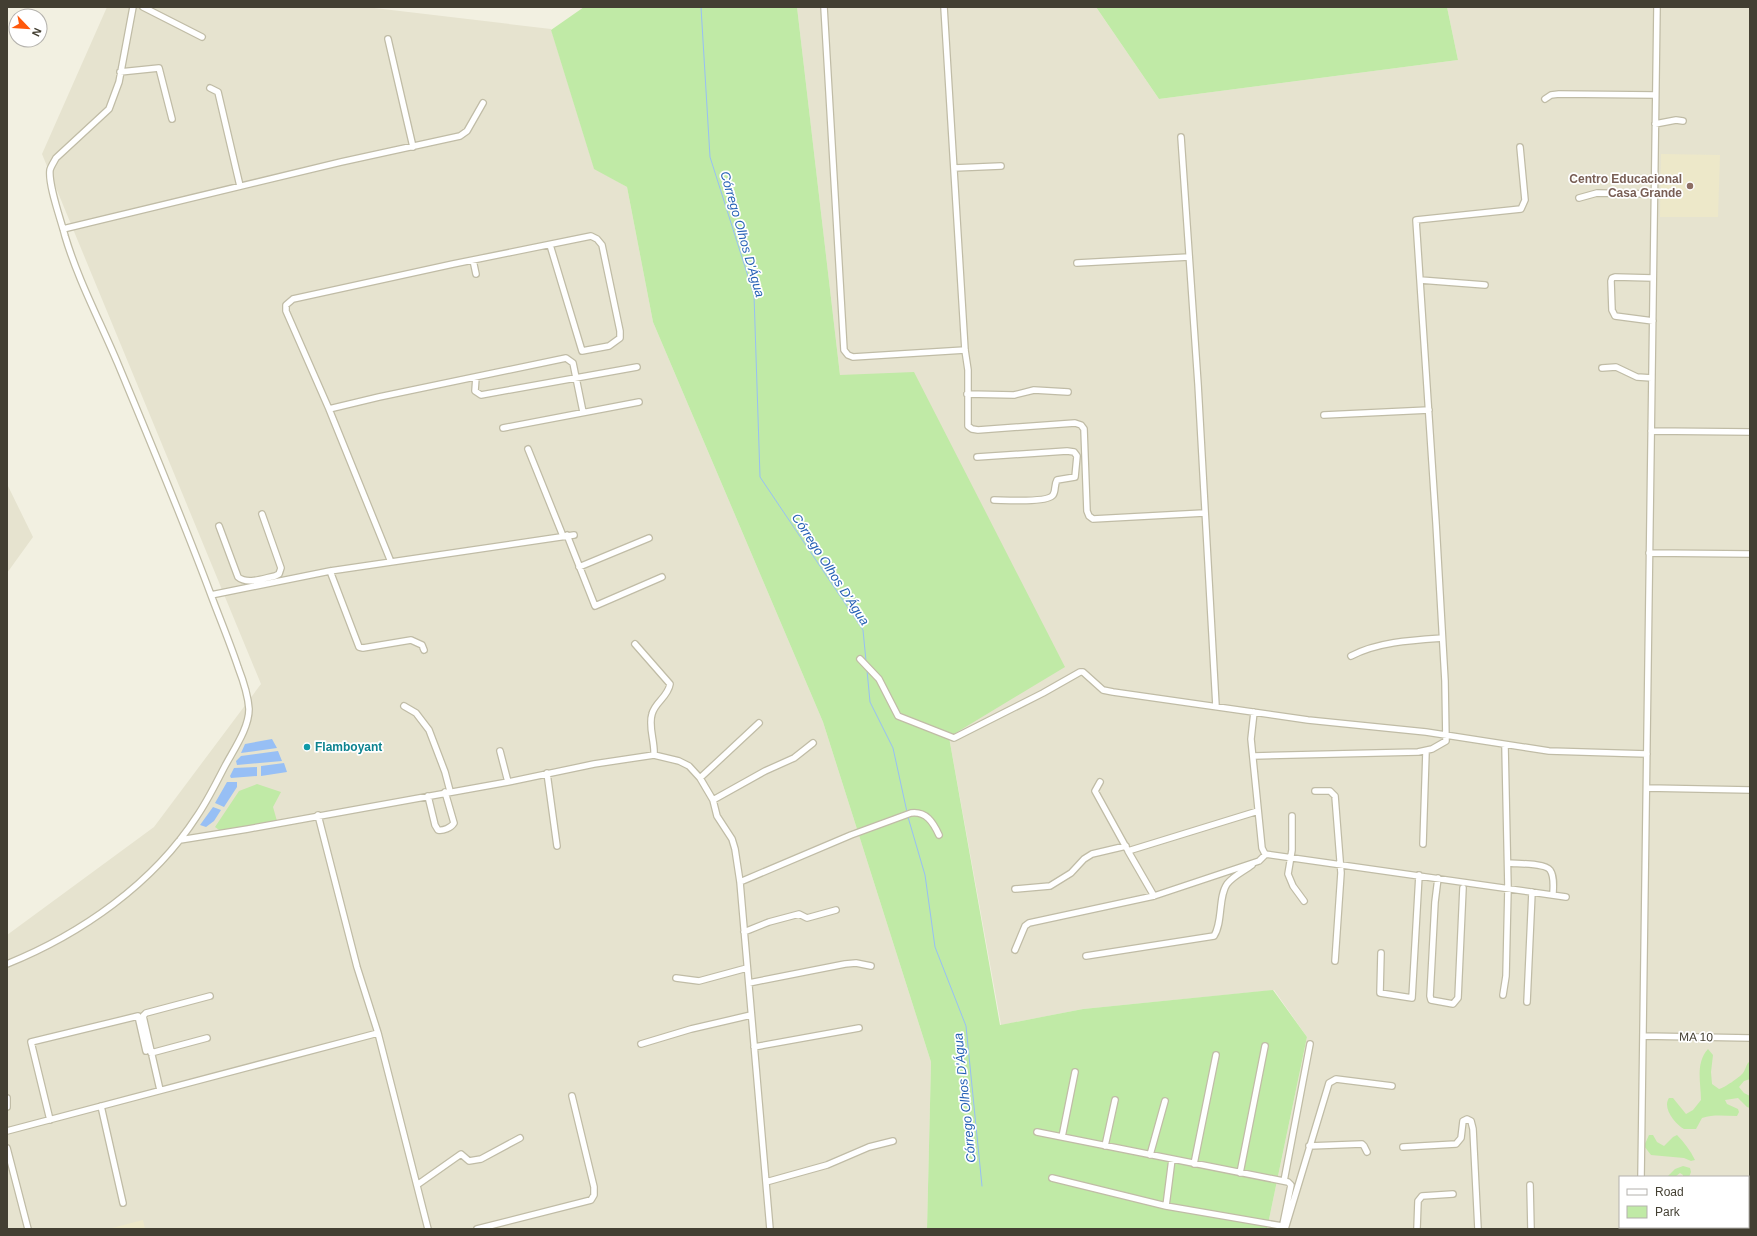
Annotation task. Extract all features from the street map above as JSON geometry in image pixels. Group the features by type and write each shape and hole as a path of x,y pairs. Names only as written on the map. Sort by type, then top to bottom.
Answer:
{"street":[{"path":"7,964 60,939 88,922 130,891 180,840 197,816 213,788 238,742 248,716 248,706 244,685 179,508 107,339 92,309 63,229 50,182 50,168 61,152 109,109 114,98 133,7"},
{"path":"143,7 202,36"},
{"path":"824,7 844,350 852,357 965,350"},
{"path":"944,7 965,350 968,370 968,423 972,429 1075,423 1081,425 1084,430 1088,513 1093,519 1204,513"},
{"path":"1641,1176 1655,194 1656,8"},
{"path":"388,39 413,147"},
{"path":"120,72 160,68 172,119"},
{"path":"210,88 218,92 240,186"},
{"path":"1545,99 1551,95 1559,94 1655,95"},
{"path":"63,229 464,134 483,103"},
{"path":"1655,124 1676,120 1683,121"},
{"path":"1181,137 1216,706"},
{"path":"1254,756 1426,752 1446,741 1442,638 1416,220 1521,209 1525,200 1520,147"},
{"path":"954,168 1000,166"},
{"path":"1579,198 1597,193 1655,194"},
{"path":"391,562 329,409 286,310 288,303 293,299 591,236 600,242 620,331 620,338 615,344 582,351 550,245"},
{"path":"1077,263 1188,257"},
{"path":"473,260 476,274"},
{"path":"1653,278 1620,276 1614,277 1612,281 1612,310 1616,316 1653,321"},
{"path":"1420,280 1485,285"},
{"path":"329,409 566,358 572,362 583,412"},
{"path":"476,377 475,391 481,395 637,367"},
{"path":"1602,368 1616,367 1637,377 1652,378"},
{"path":"967,394 1014,395 1034,390 1068,392"},
{"path":"502,428 583,412 588,413 639,402"},
{"path":"1324,415 1428,410"},
{"path":"1651,431 1750,432"},
{"path":"528,449 595,606 662,577"},
{"path":"977,457 1066,451 1074,452 1077,456 1078,462 1074,477"},
{"path":"994,500 1034,500 1051,498 1054,494 1057,480 1086,475"},
{"path":"219,526 238,577 241,580 247,581 275,576 279,574 281,568 262,514"},
{"path":"211,595 330,571 574,535"},
{"path":"579,567 649,538"},
{"path":"1649,553 1750,554"},
{"path":"330,571 359,647 363,648 411,640 422,645 424,650"},
{"path":"262,578 264,585"},
{"path":"1350,656 1362,650 1404,641 1442,638"},
{"path":"635,644 670,684 667,692 652,714 651,725 654,755"},
{"path":"860,659 879,679 898,716 954,738 1043,693 1080,672 1086,673 1103,690 1113,692 1254,712 1447,736 1549,752 1647,754"},
{"path":"404,706 416,713 429,730 445,772 454,820 452,827 438,830 428,796"},
{"path":"1254,712 1251,734 1262,850 1266,854 1566,897"},
{"path":"700,778 759,723"},
{"path":"713,800 766,771 794,758 813,744"},
{"path":"1503,995 1506,976 1508,888 1505,746"},
{"path":"500,751 508,782"},
{"path":"1423,844 1426,752"},
{"path":"180,840 654,755 679,761 689,766 700,778 713,800 717,816 732,839 735,849 740,882 770,1229"},
{"path":"547,773 557,846"},
{"path":"1100,782 1095,789 1096,792 1154,896"},
{"path":"1647,788 1750,790"},
{"path":"1315,791 1330,791 1335,794 1340,864 1338,929 1335,961"},
{"path":"1015,889 1050,886 1071,873 1092,854 1127,848 1258,811"},
{"path":"740,882 821,847 911,813 919,813 928,817 939,835"},
{"path":"318,815 357,968 378,1033 428,1229"},
{"path":"1292,816 1293,838 1291,858 1288,866 1289,878 1304,901"},
{"path":"1086,956 1214,936 1217,929 1225,887 1234,877 1259,861 1266,854"},
{"path":"1015,950 1026,924 1154,896 1259,861"},
{"path":"1508,863 1545,866 1550,871 1553,878 1553,895"},
{"path":"1381,953 1380,993 1412,998 1419,875"},
{"path":"1438,878 1435,902 1430,996 1431,1000 1435,1002 1453,1004 1458,998 1463,888"},
{"path":"1527,1002 1532,892"},
{"path":"744,932 769,922 799,914 807,918 836,910"},
{"path":"749,982 845,964 856,963 871,966"},
{"path":"676,978 699,980 747,968"},
{"path":"149,1052 143,1020 144,1014 210,996"},
{"path":"640,1044 691,1029 751,1015"},
{"path":"50,1120 31,1042 138,1016 160,1090"},
{"path":"754,1046 859,1028"},
{"path":"7,1131 160,1090 234,1073 378,1033"},
{"name":"MA 10","path":"1643,1036 1750,1038"},
{"path":"149,1052 207,1038"},
{"path":"1284,1181 1310,1044"},
{"path":"1240,1173 1265,1046"},
{"path":"1194,1164 1216,1055"},
{"path":"1062,1137 1075,1072"},
{"path":"1283,1228 1326,1086 1331,1081 1336,1079 1392,1086"},
{"path":"477,1229 591,1200 594,1195 594,1187 572,1096"},
{"path":"7,1098 7,1107"},
{"path":"1105,1146 1115,1100"},
{"path":"1150,1155 1165,1101"},
{"path":"101,1106 123,1203"},
{"path":"1403,1147 1456,1144 1461,1138 1463,1121 1468,1119 1471,1121 1473,1129 1478,1229"},
{"path":"1037,1132 1290,1183 1283,1228"},
{"path":"417,1185 461,1154 469,1161 481,1159 520,1138"},
{"path":"766,1182 827,1165 869,1147 893,1141"},
{"path":"1309,1146 1362,1144 1367,1152"},
{"path":"7,1148 28,1229"},
{"path":"1166,1206 1172,1159"},
{"path":"1052,1178 1166,1206 1283,1228"},
{"path":"1530,1185 1531,1229"},
{"path":"1418,1229 1418,1201 1422,1196 1453,1194"}],"shaded area":[{"path":"107,7 366,7 551,29 594,168 627,187 653,322 823,722 931,1062 927,1229 7,1229 7,935 154,827 261,684 42,154"},
{"path":"797,7 1096,7 1159,99 1458,60 1447,7 1750,7 1750,1229 1267,1229 1307,1037 1274,990 1083,1009 1001,1025 949,737 840,375"},
{"name":"Centro Educacional Casa Grande","path":"1661,154 1720,155 1718,217 1660,217"},
{"path":"7,484 33,537 7,573"},
{"path":"143,1220 145,1229 108,1229"}],"green space":[{"path":"584,7 797,7 840,375 914,372 1065,667 949,737 1000,1025 1083,1009 1273,990 1307,1037 1267,1229 927,1229 931,1062 823,722 653,322 627,187 594,169 551,30"},
{"path":"1096,7 1447,7 1458,60 1159,99"},
{"path":"257,784 281,792 273,807 277,821 222,832 215,827 239,791"},
{"path":"1708,1049 1713,1055 1711,1072 1712,1084 1719,1089 1728,1085 1741,1075 1750,1061 1750,1079 1744,1081 1739,1087 1744,1093 1750,1096 1750,1108 1738,1098 1725,1100 1727,1104 1738,1109 1739,1112 1737,1116 1706,1117 1702,1118 1696,1129 1684,1129 1673,1120 1668,1111 1667,1102 1669,1098 1673,1098 1686,1114 1693,1110 1701,1100 1700,1067 1701,1061"},
{"path":"1649,1135 1653,1135 1657,1142 1664,1146 1677,1135 1687,1146 1695,1160 1691,1161 1684,1158 1651,1155 1644,1146"},
{"path":"1683,1166 1690,1168 1691,1172 1689,1176 1683,1176 1680,1173 1676,1176 1668,1176 1675,1169"}],"water":[{"path":"272,739 277,748 241,753 245,744"},
{"path":"278,751 282,761 237,765 236,761 241,756"},
{"path":"284,763 287,772 261,776 261,766"},
{"path":"257,767 257,776 231,778 230,776 234,768"},
{"path":"227,782 237,782 237,787 224,807 215,803"},
{"path":"213,807 221,810 214,821 206,827 200,825"}],"waterway":[{"name":"Córrego Olhos D'Água","path":"701,7 710,157 754,295 760,477 863,630 866,661"},
{"name":"Córrego Olhos D'Água","path":"867,670 870,702 893,748 907,812"},
{"name":"Córrego Olhos D'Água","path":"908,817 925,875 935,947 966,1026 982,1186"}],"place":[{"name":"Centro Educacional Casa Grande","path":"1690,186"},
{"name":"Flamboyant","path":"307,747"}]}
